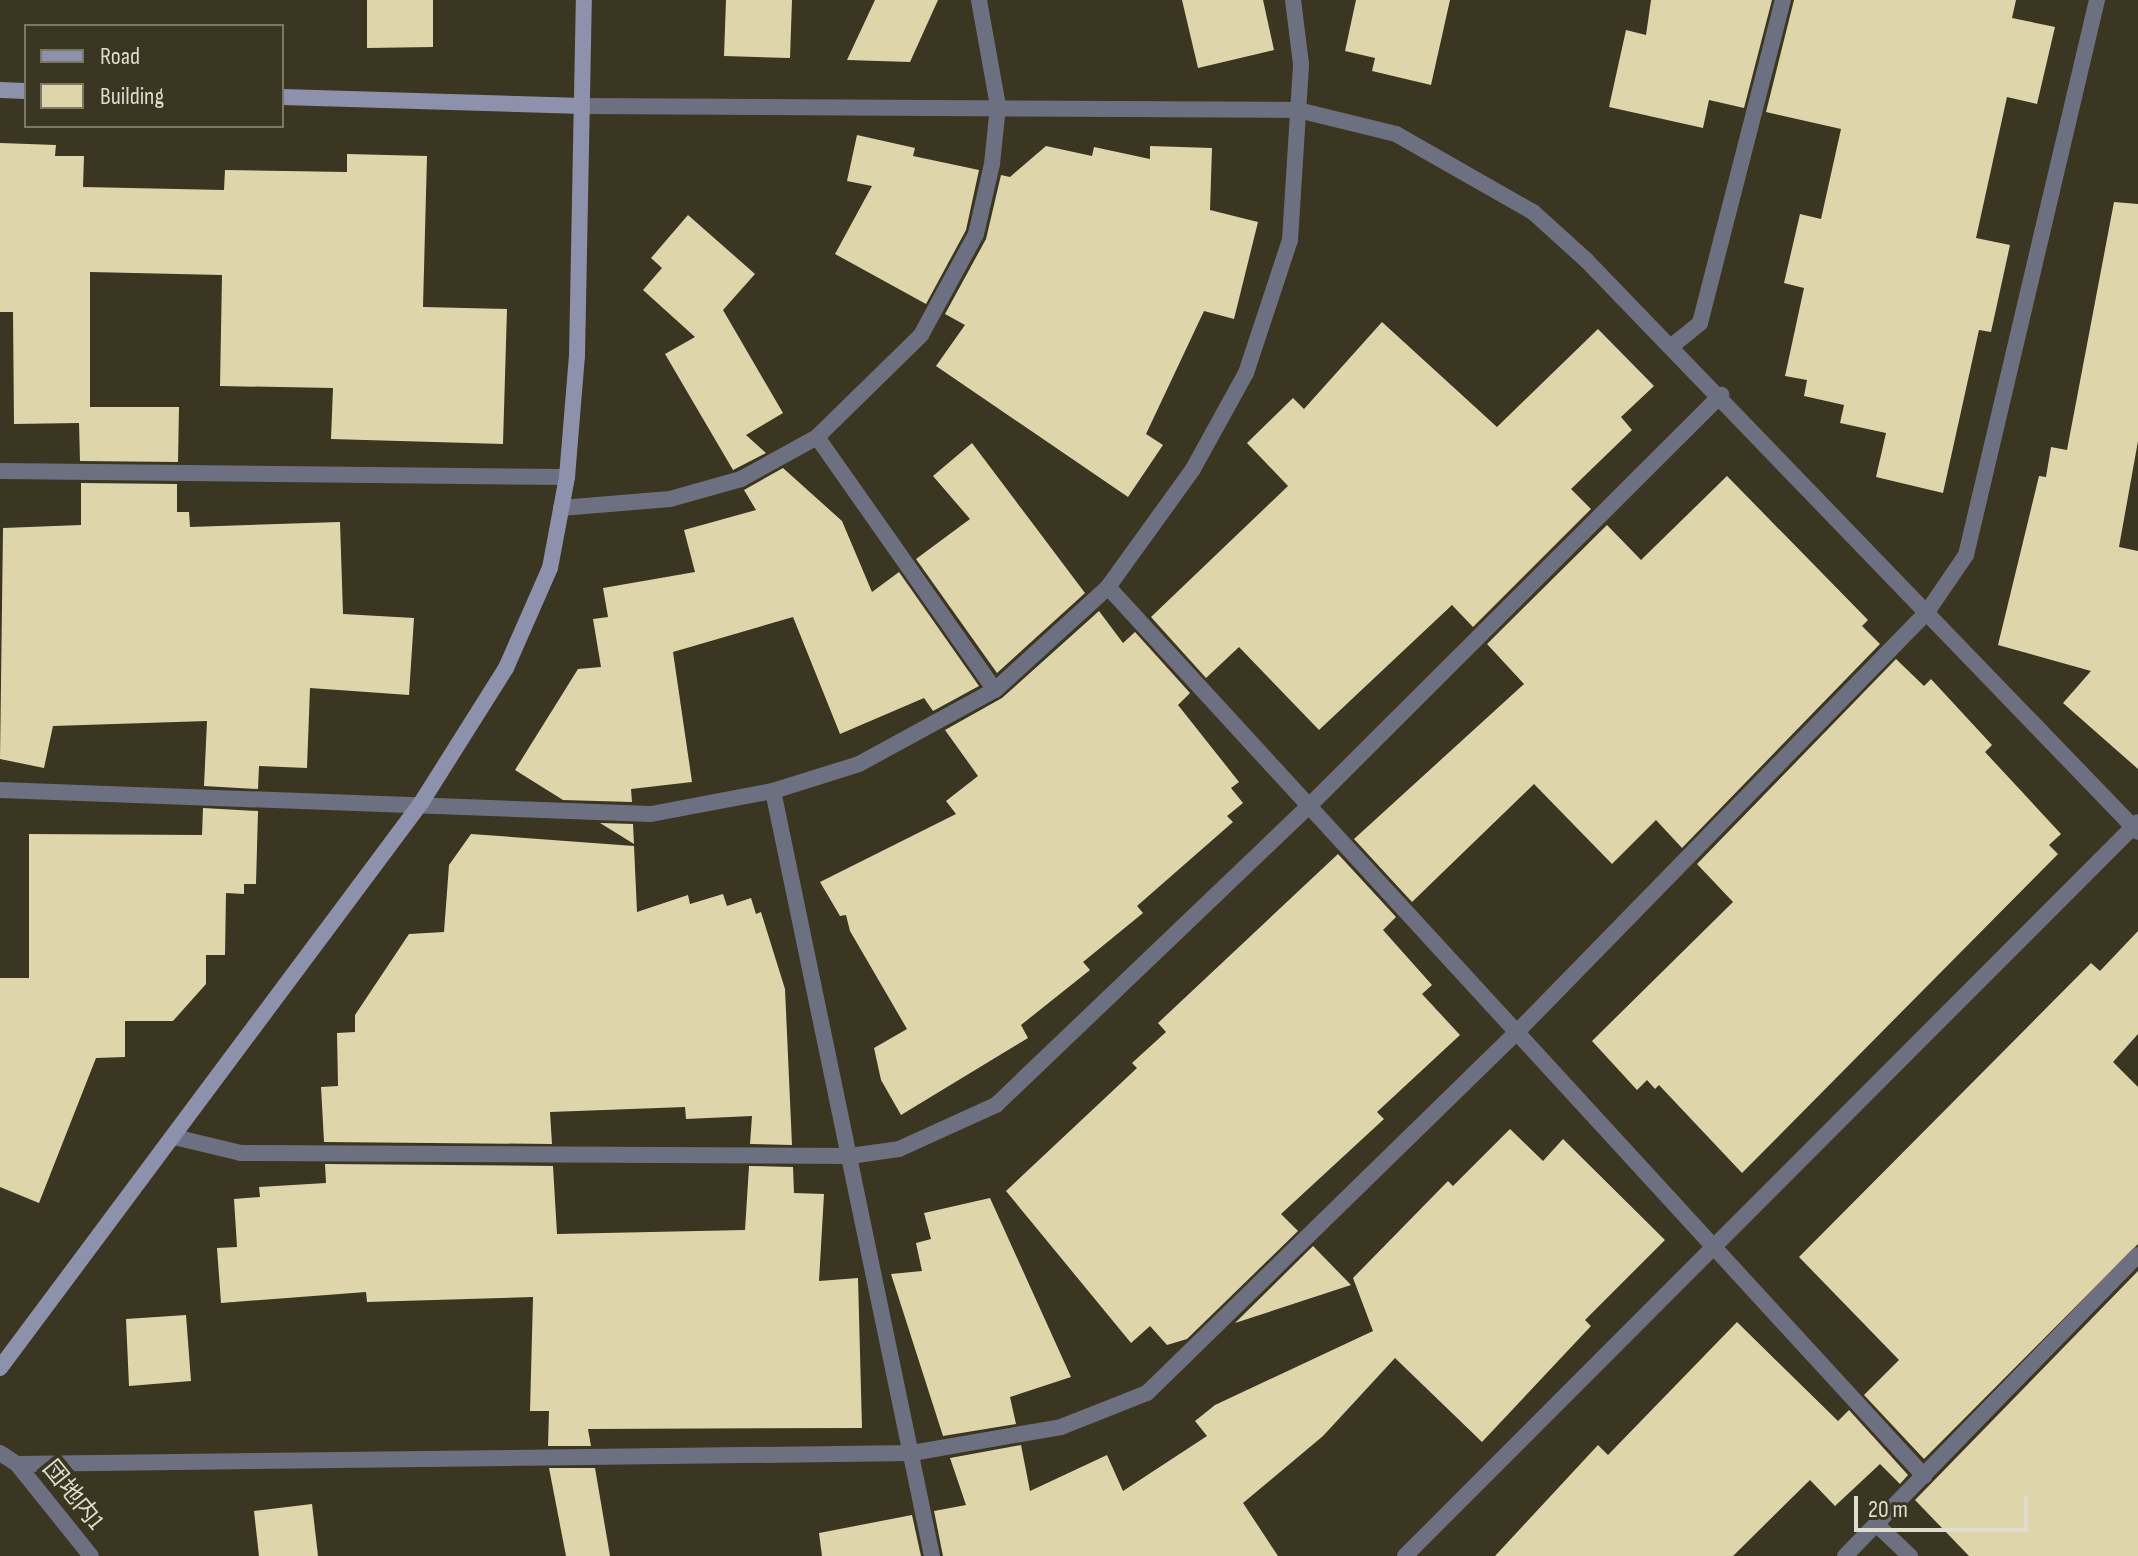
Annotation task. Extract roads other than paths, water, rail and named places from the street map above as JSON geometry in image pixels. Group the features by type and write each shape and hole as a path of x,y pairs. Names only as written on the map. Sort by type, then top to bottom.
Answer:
{"street":[{"path":"0,1368 421,803 506,668 550,568 567,477 577,356 584,0"},
{"path":"561,508 670,499 741,479 817,437 921,335 976,234 992,164 998,106 979,0"},
{"path":"0,790 421,803 651,814 773,791 859,764 995,690 1108,587 1193,469 1246,373 1290,240 1301,64 1293,0"},
{"path":"1673,345 1700,323 1783,0"},
{"path":"17,1464 912,1453 1061,1427 1147,1393 1519,1030 1927,612 1966,555 2097,0"},
{"path":"0,90 24,91"},
{"path":"284,97 582,106 1298,110 1396,134 1533,212 1673,345 2136,827 1405,1556"},
{"path":"174,1137 241,1153 850,1156 899,1149 996,1105 1310,805 1721,395"},
{"path":"817,437 995,690"},
{"path":"0,471 567,477"},
{"path":"1108,587 1519,1030 1924,1476"},
{"path":"773,791 932,1556"},
{"path":"1845,1556 2138,1255"},
{"name":"団地内1","path":"0,1453 17,1464 91,1556"},
{"path":"1876,1524 1910,1556"}]}
